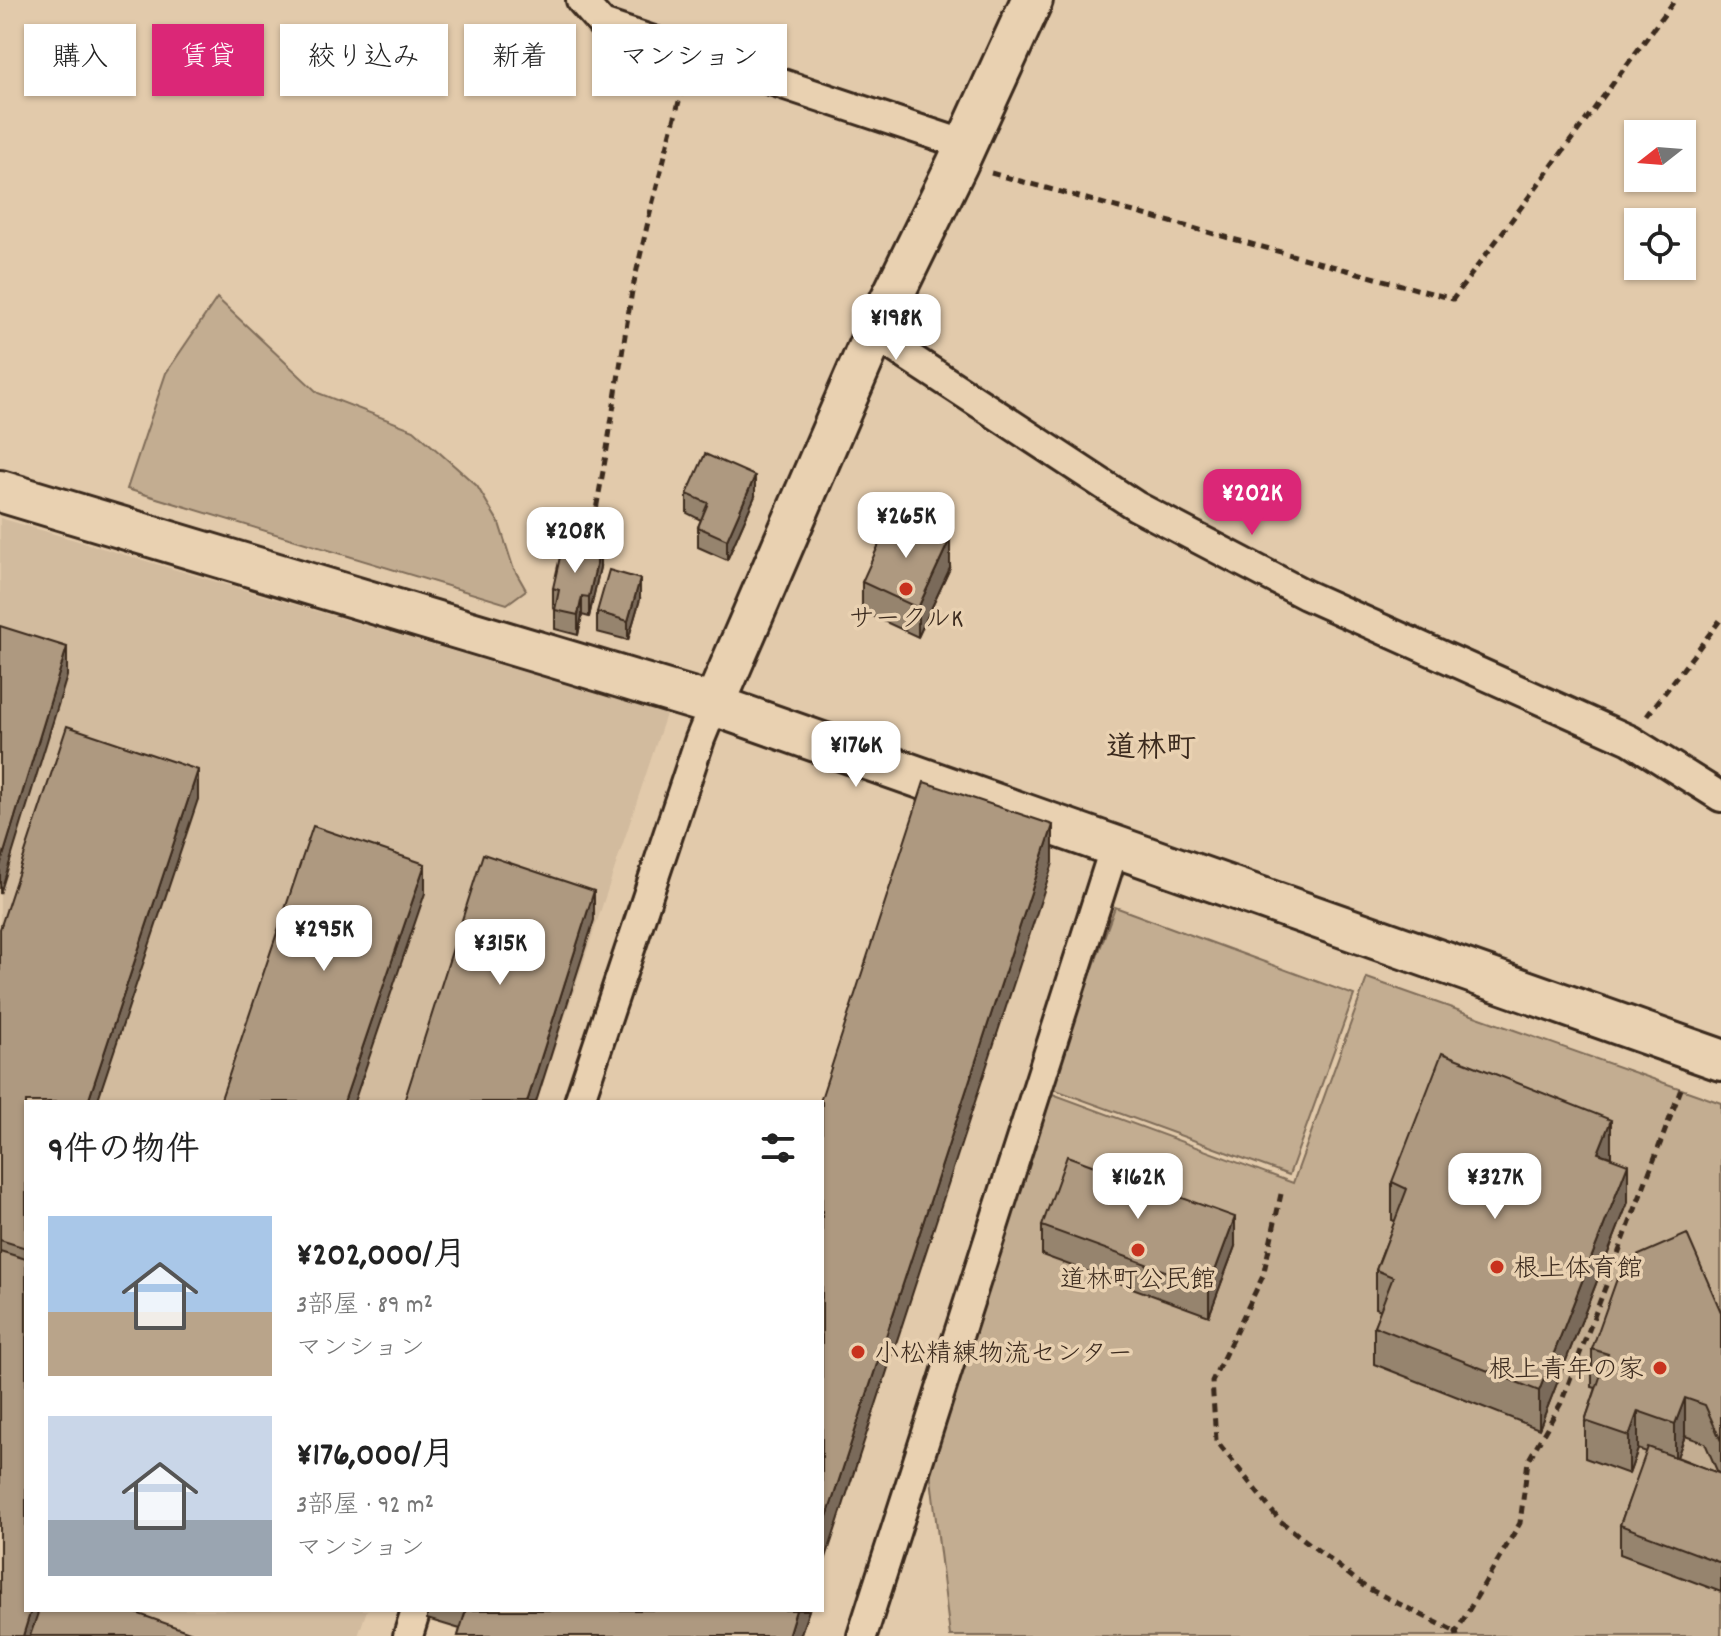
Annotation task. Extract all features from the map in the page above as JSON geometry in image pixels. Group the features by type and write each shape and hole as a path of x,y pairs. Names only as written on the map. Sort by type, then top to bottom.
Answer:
{"street":[{"path":"581,0 602,24"},
{"path":"580,1100 700,739 874,334 962,154 1032,0"},
{"path":"787,89 962,154"},
{"path":"874,334 1136,506 1306,595 1630,740 1721,797"},
{"path":"0,491 714,705 1721,1060"},
{"path":"862,1636 1115,846"},
{"path":"408,1636 415,1612"}],"path":[{"path":"962,154 1453,299 1675,0"},
{"path":"589,548 632,291 681,96"},
{"path":"1630,740 1721,619"},
{"path":"1281,1194 1263,1276 1212,1381 1216,1440 1279,1520 1365,1587 1456,1634 1520,1523 1528,1461 1561,1403 1681,1089"}],"shaded area":[{"path":"217,298 318,393 414,430 477,486 499,523 513,567 526,590 507,604 127,489 166,373"},
{"path":"0,518 666,714 538,1100 24,1100 24,1612 366,1612 358,1636 0,1636"},
{"path":"1115,907 1354,995 1289,1175 1050,1088"},
{"path":"1367,978 1721,1103 1721,1636 950,1636 930,1470 1050,1093 1293,1183"}],"building":[{"path":"705,454 755,476 727,540 698,527 708,503 687,494"},
{"path":"893,513 950,539 918,608 862,582"},
{"path":"564,539 600,548 589,597 582,596 578,615 555,610 559,590 553,588"},
{"path":"609,570 640,579 628,621 597,612"},
{"path":"0,626 67,647 0,866"},
{"path":"67,726 198,770 89,1100 24,1100 24,1247 0,1240 0,929"},
{"name":"小松精練物流センター","path":"924,782 1053,825 824,1526 824,1100 821,1100"},
{"path":"313,826 425,864 345,1100 221,1100"},
{"path":"483,854 594,891 528,1100 405,1100"},
{"name":"根上体育館","path":"1442,1053 1611,1120 1598,1153 1628,1164 1539,1391 1374,1326 1393,1277 1376,1270 1407,1189 1392,1182"},
{"path":"1067,1156 1235,1217 1209,1287 1042,1226"},
{"name":"根上青年の家","path":"1687,1234 1721,1312 1721,1441 1705,1405 1685,1398 1675,1424 1638,1411 1629,1436 1585,1421 1608,1354 1592,1349 1623,1262"},
{"path":"0,1251 24,1258 24,1612 30,1612 23,1636 0,1636"},
{"path":"1648,1447 1721,1474 1721,1563 1620,1525"},
{"path":"38,1612 134,1612 201,1636 30,1636"},
{"path":"465,1612 795,1612 788,1636 458,1636"}],"place":[{"name":"サークルK","path":"906,589"},
{"name":"道林町公民館","path":"1138,1250"},
{"name":"根上体育館","path":"1497,1267"},
{"name":"小松精練物流センター","path":"858,1352"},
{"name":"根上青年の家","path":"1660,1368"}],"district":[{"name":"道林町","path":"1151,746"}]}
